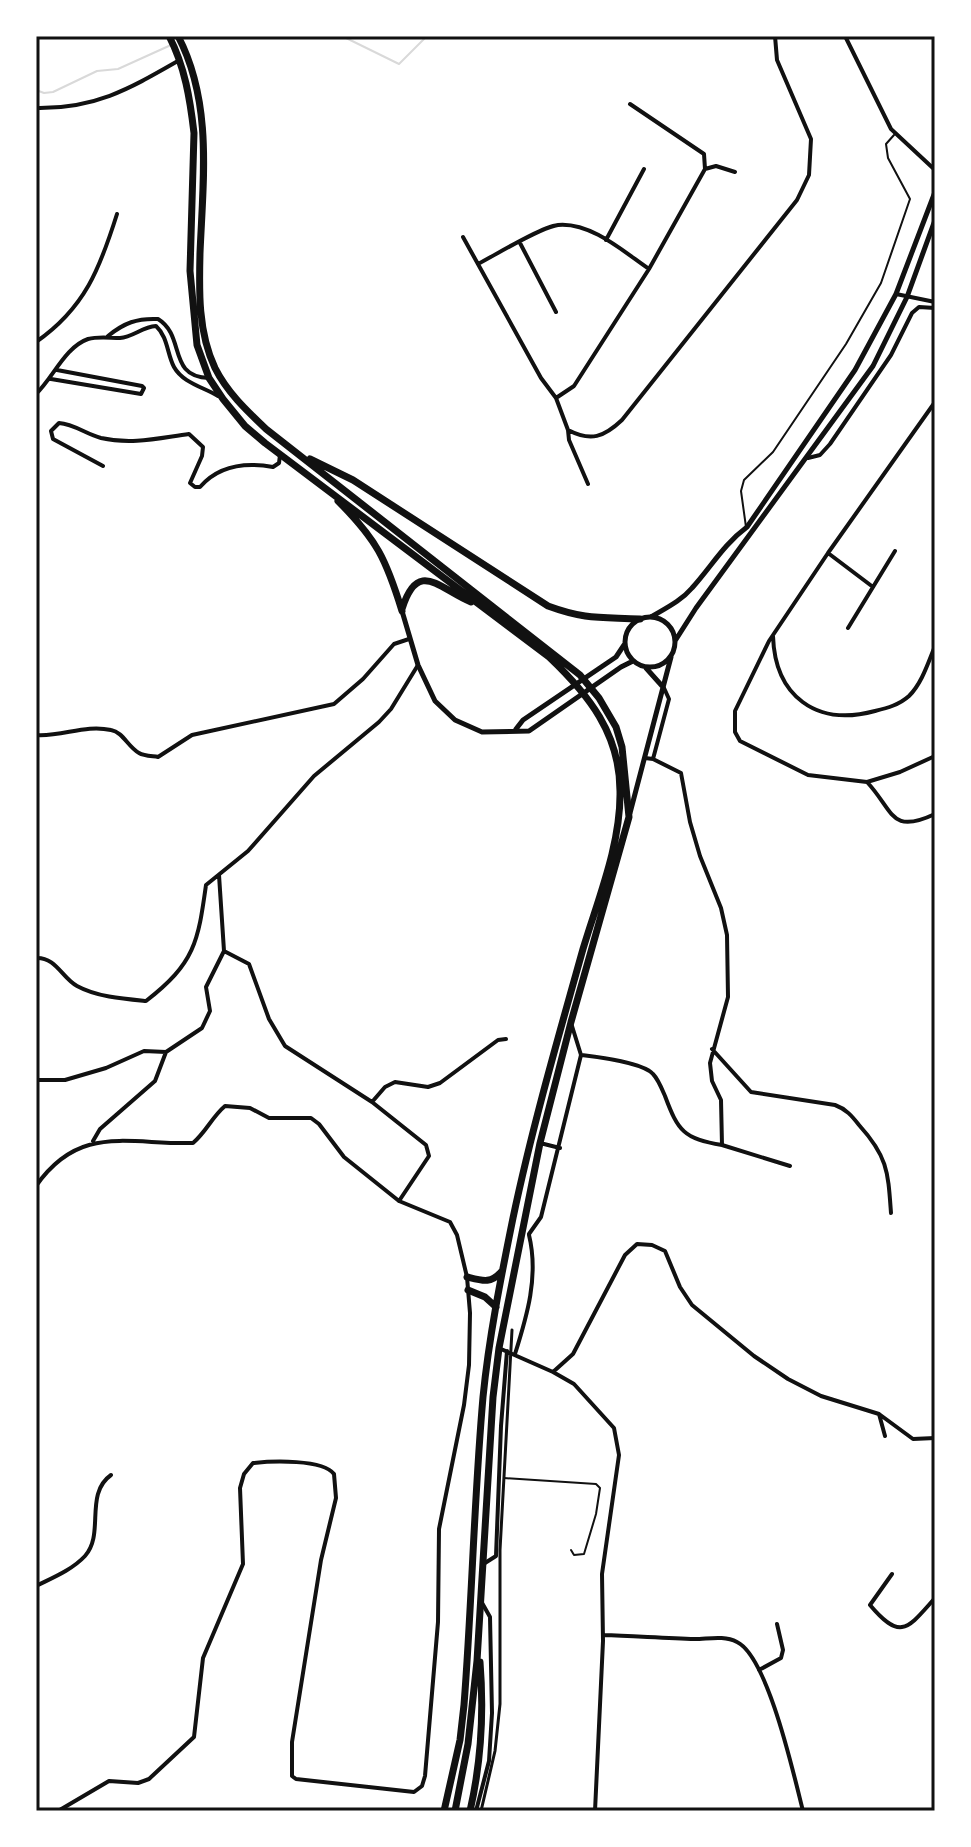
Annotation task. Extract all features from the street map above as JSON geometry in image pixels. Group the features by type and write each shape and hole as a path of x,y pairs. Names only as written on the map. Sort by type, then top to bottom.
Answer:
{"main road":[{"path":"169,36 193,70 203,126 200,309 208,350 216,370 242,406 296,452 580,675 599,698 616,727 622,747 629,817 540,1143 525,1232 487,1479 479,1643 468,1744 455,1811"},
{"path":"178,36 194,133 190,271 193,311 197,345 209,378 245,426 280,455 549,657 595,706 615,748 620,791 614,844 553,1053 513,1218 496,1307 483,1396 462,1728 444,1811"},
{"path":"296,452 353,480 548,606 600,620 640,619"},
{"path":"317,480 365,528 387,564 402,611"},
{"path":"402,611 408,591 418,581 427,580 439,583 459,597 482,607"},
{"path":"467,1277 488,1282 504,1270"},
{"path":"468,1290 485,1297 496,1307"},
{"path":"470,1811 480,1746 482,1685 479,1643"}],"street":[{"path":"568,430 579,436 595,438 609,432 622,420 797,200 809,175 811,139 777,60 775,36"},
{"path":"845,36 895,134 935,170"},
{"path":"36,108 74,107 127,90 180,53"},
{"path":"556,398 574,386 649,269 705,169 704,154 630,104"},
{"path":"705,169 716,166 735,172"},
{"path":"606,240 644,169"},
{"path":"516,729 523,720 616,657 625,643 626,633 640,619 651,617 690,590 731,538 747,527 855,370 896,294 935,192"},
{"path":"36,342 78,304 94,279 117,214"},
{"path":"629,817 675,641 873,366 907,297 935,220"},
{"path":"478,264 543,229 560,225 581,228 606,240 649,269"},
{"path":"463,237 541,378 556,398 569,440 588,484"},
{"path":"520,243 556,312"},
{"path":"896,294 935,302"},
{"path":"808,458 820,455 854,410 891,355 912,313 919,307 935,308"},
{"path":"108,336 137,319 158,319 174,336 180,362 186,371 209,378"},
{"path":"36,394 75,347 87,340 108,336 121,338 141,328 156,326 164,334 174,367 182,377 223,399"},
{"path":"51,379 141,394 144,388 57,370"},
{"path":"935,402 773,635 735,711 735,732 740,741 808,775 867,782 900,772 935,756"},
{"path":"103,466 53,439 51,431 59,423 69,424 98,437 143,442 189,434 203,447 200,463 190,483 195,487 200,487 215,474 239,465 250,463 273,467 279,463 280,455"},
{"path":"848,628 895,551"},
{"path":"828,553 873,587"},
{"path":"402,611 418,665 435,701 455,720 482,732 529,731 633,661"},
{"path":"651,617 665,621 674,633 675,641"},
{"path":"773,635 774,659 788,689 807,705 842,716 857,716 907,698 935,646"},
{"path":"36,735 106,728 117,731 140,754 158,757 192,735 232,725 277,719 334,704 363,679 394,644 409,639"},
{"path":"625,643 633,661 646,667 669,699 653,759"},
{"path":"646,667 655,667 671,657"},
{"path":"36,958 54,963 74,985 94,993 146,1001 182,967 195,947 206,885 248,851 314,776 379,722 391,709 418,665"},
{"path":"645,758 681,773 690,822 721,908 727,935 728,997 712,1049 712,1081 721,1100 722,1145"},
{"path":"867,782 900,821 915,823 935,814"},
{"path":"93,1142 100,1129 155,1081 166,1052 202,1028 207,1021 210,1011 206,987 224,951 219,875"},
{"path":"224,951 249,964 269,1019 285,1046 372,1102 426,1145 429,1156 399,1201"},
{"path":"508,1352 528,1313 533,1258 525,1232 541,1217 581,1055 571,1022"},
{"path":"372,1102 385,1087 395,1082 428,1087 440,1083 498,1040 506,1039"},
{"path":"712,1049 751,1092 845,1109 876,1144 884,1162 891,1213"},
{"path":"36,1080 65,1080 106,1068 144,1051 166,1052"},
{"path":"581,1055 644,1068 653,1073 684,1133 697,1141 722,1145 790,1166"},
{"path":"36,1186 58,1161 93,1142 145,1140 193,1143 204,1134 225,1106 250,1108 269,1118 311,1118 344,1157 399,1201 450,1222 457,1235 468,1290 469,1365 439,1529 438,1622 422,1786 414,1792 296,1779 292,1776 292,1742 321,1560 336,1498 334,1474 323,1464 263,1462 253,1463 244,1474 240,1488 243,1564 203,1658 194,1737 149,1779 138,1783 109,1781 58,1811"},
{"path":"540,1143 560,1148"},
{"path":"553,1372 573,1354 625,1255 637,1244 652,1245 665,1251 680,1287 692,1305 754,1356 821,1396 879,1414 913,1439 935,1438"},
{"path":"479,1811 495,1751 500,1704 501,1426 512,1330"},
{"path":"508,1352 574,1384 614,1428 619,1455 602,1574 603,1638 595,1811"},
{"path":"879,1414 885,1436"},
{"path":"36,1586 66,1571 86,1555 92,1543 98,1490 102,1481 111,1475"},
{"path":"483,1564 496,1556 503,1478"},
{"path":"892,1574 870,1605 893,1627 902,1628 910,1624 935,1598"},
{"path":"479,1811 489,1761 492,1713 490,1617 480,1599"},
{"path":"759,1670 781,1658 783,1650 777,1624"},
{"path":"603,1638 718,1638 738,1642 759,1670 785,1744 803,1811"}],"lane":[{"path":"747,527 741,491 744,480 773,452 846,344 881,283 910,199 888,158 886,144 895,134"},
{"path":"487,1479 596,1484 600,1488 596,1514 584,1554 574,1555 571,1550"}],"waterway":[{"path":"342,36 399,64 427,36"},
{"path":"36,90 53,92 97,71 118,69 171,45"}]}
